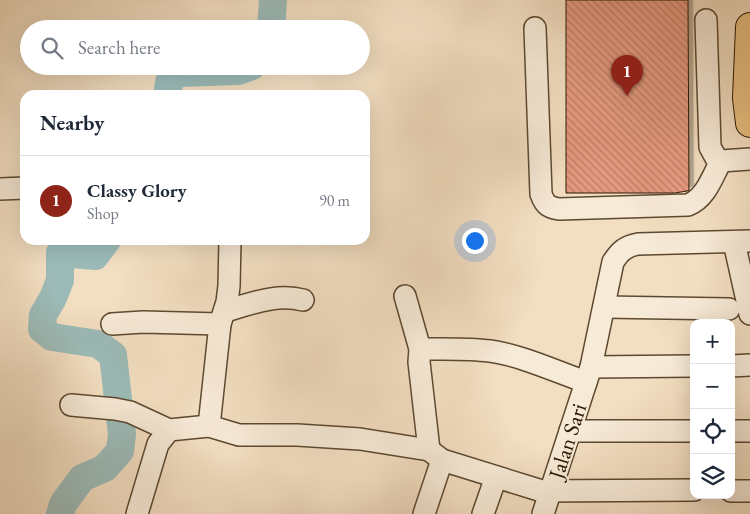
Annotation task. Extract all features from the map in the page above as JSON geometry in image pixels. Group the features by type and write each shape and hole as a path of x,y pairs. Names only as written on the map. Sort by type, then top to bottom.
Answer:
{"main road":[{"path":"750,27 747,98 750,123"}],"street":[{"path":"706,20 710,147 716,158 721,162 750,159"},
{"path":"535,28 541,194 544,203 550,208 688,205 701,197 721,162"},
{"path":"0,189 20,188"},
{"path":"742,242 750,314"},
{"name":"Jalan Sari","path":"543,514 589,374 613,262 619,252 627,246 638,244 742,242"},
{"path":"209,426 222,318 229,286 230,245"},
{"path":"405,296 420,349 419,362 435,455 424,514"},
{"path":"112,324 222,318 279,297 303,300"},
{"path":"604,307 729,309"},
{"path":"420,349 492,351 589,374 690,366"},
{"path":"735,366 750,365"},
{"path":"71,406 122,410 169,430 209,426 239,435 297,435 360,439 435,455 542,491 690,490"},
{"path":"136,514 158,444 169,430"},
{"path":"570,431 690,431"},
{"path":"735,431 750,431"},
{"path":"483,514 496,477"},
{"path":"735,490 750,491"}],"building":[{"path":"566,0 688,0 689,190 675,193 566,193"}],"waterway":[{"path":"272,20 273,0"},
{"path":"168,90 170,78 176,75"},
{"path":"60,514 63,504 82,478 105,468 120,451 122,434 113,355 98,344 52,337 42,329 43,315 53,298 60,280 60,253 95,256 103,245"}],"place":[{"name":"Classy Glory","path":"627,96"}]}
